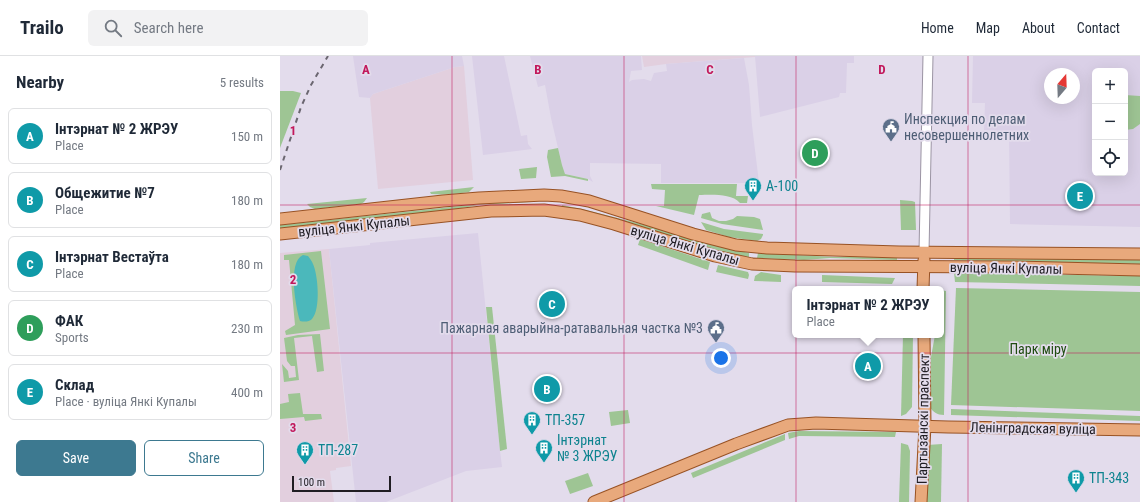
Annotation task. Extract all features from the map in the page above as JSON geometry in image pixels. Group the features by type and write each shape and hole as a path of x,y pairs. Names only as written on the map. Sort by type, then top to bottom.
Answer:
{"main road":[{"name":"вуліца Янкі Купалы","path":"280,219 444,201 544,194 589,201 693,234 736,245 806,250 1140,254"},
{"path":"544,194 544,210"},
{"name":"вуліца Янкі Купалы","path":"280,234 491,212 544,210 587,217 621,226 715,256 752,264 795,266 1014,267 1140,270"},
{"path":"923,286 924,252"},
{"name":"Партызанскі праспект","path":"921,502 925,426 924,338"},
{"name":"Ленінградская вуліца","path":"594,502 736,444 788,425 816,423 1140,430"}],"street":[{"path":"924,252 928,56"}],"shaded area":[{"path":"353,56 462,56 464,66 455,67 373,94 370,98 359,97"},
{"path":"472,56 504,56 521,136 527,135 528,144 532,149 483,155"},
{"path":"530,56 641,56 642,70 631,71 629,82 632,80 644,79 651,81 654,73 667,71 666,64 744,58 749,85 759,183 661,183 661,164 590,163 590,176 593,182 588,179 565,174 551,118 545,85 538,87"},
{"path":"642,56 755,56 755,57 644,67"},
{"path":"755,56 854,56 854,63 847,63 846,93 840,93 839,97 760,117"},
{"path":"973,56 1140,56 1140,227 1010,224 1009,131 984,130 985,103 972,103"},
{"path":"464,66 473,180 378,189 370,98 373,94 455,67"},
{"path":"478,233 502,467 466,471 386,502 356,502 329,249 370,245 370,243"},
{"path":"329,249 351,466 336,468 336,470 330,471 334,502 280,502 280,253"}],"green space":[{"path":"280,91 293,91 301,93 280,148"},
{"path":"1128,95 1140,96 1140,124 1133,129 1128,130"},
{"path":"558,148 565,174 588,179 588,181 565,176 551,177 547,157 548,150"},
{"path":"537,167 536,178 521,179 519,169"},
{"path":"651,184 737,184 736,196 748,196 747,203 740,203 726,196 699,195 694,215 656,206 664,206 665,190 652,189"},
{"path":"474,187 469,192 431,194 430,192"},
{"path":"367,198 361,204 315,209 307,204"},
{"path":"532,200 532,202 479,205 433,213 280,229 280,225 480,204"},
{"path":"900,200 915,202 916,230 901,230"},
{"path":"562,205 657,228 720,247 749,253 749,257 719,252 562,207"},
{"path":"710,212 712,218 719,221 726,221 737,216 754,217 760,219 763,230 722,224 701,218 702,214"},
{"path":"701,222 724,229 763,235 761,239 757,241 729,237 706,230"},
{"path":"640,239 710,262 708,270 638,245"},
{"path":"321,251 330,329 286,335 285,331 295,325 289,260 284,260 284,255"},
{"path":"758,253 834,257 897,257 897,260 830,258 804,260 757,258"},
{"path":"954,255 1140,259 1140,264 954,260"},
{"path":"718,265 748,272 748,279 716,272"},
{"path":"761,272 781,275 781,282 754,281 755,276"},
{"path":"954,273 1140,276 1140,286 955,282"},
{"path":"822,275 895,278 892,284 822,282"},
{"name":"Парк міру","path":"956,288 1140,292 1140,411 951,405"},
{"path":"944,291 946,291 944,415 935,413 929,406 931,357 934,338 944,338"},
{"path":"486,307 492,307 507,449 500,451"},
{"path":"320,334 324,371 317,372 312,336 294,338 299,380 284,382 282,364 288,371 289,378 296,377 295,366 291,366 287,361 284,338 298,335"},
{"path":"903,338 913,338 912,407 906,414 901,416"},
{"path":"300,393 303,414 321,414 322,419 305,421 304,417 280,419 280,404 289,402 288,394"},
{"path":"951,409 1140,416 1140,421 951,415"},
{"path":"628,410 630,423 611,426 609,412"},
{"path":"799,431 896,432 895,437 799,436 789,439 788,433"},
{"path":"785,434 785,440 693,478 691,473"},
{"path":"901,443 908,445 910,451 909,502 899,502"},
{"path":"942,444 941,502 925,502 927,445"},
{"path":"588,473 593,486 570,494 565,481"}],"water":[{"path":"303,255 308,256 313,263 318,292 315,314 311,320 305,322 300,321 294,286 295,266 298,259"}],"railway":[{"path":"280,170 301,107 311,85 328,56"}],"place":[{"name":"Инспекция по делам несовершеннолетних","path":"891,142"},
{"name":"ФАК","path":"815,153"},
{"name":"Склад","path":"1080,196"},
{"name":"А-100","path":"753,201"},
{"name":"Інтэрнат Вестаўта","path":"552,304"},
{"name":"Пажарная аварыйна-ратавальная частка №3","path":"716,343"},
{"name":"Інтэрнат № 2 ЖРЭУ","path":"868,366"},
{"name":"Общежитие №7","path":"547,389"},
{"name":"ТП-357","path":"532,435"},
{"name":"Інтэрнат № 3 ЖРЭУ","path":"544,463"},
{"name":"ТП-287","path":"305,465"},
{"name":"ТП-343","path":"1076,493"}]}
